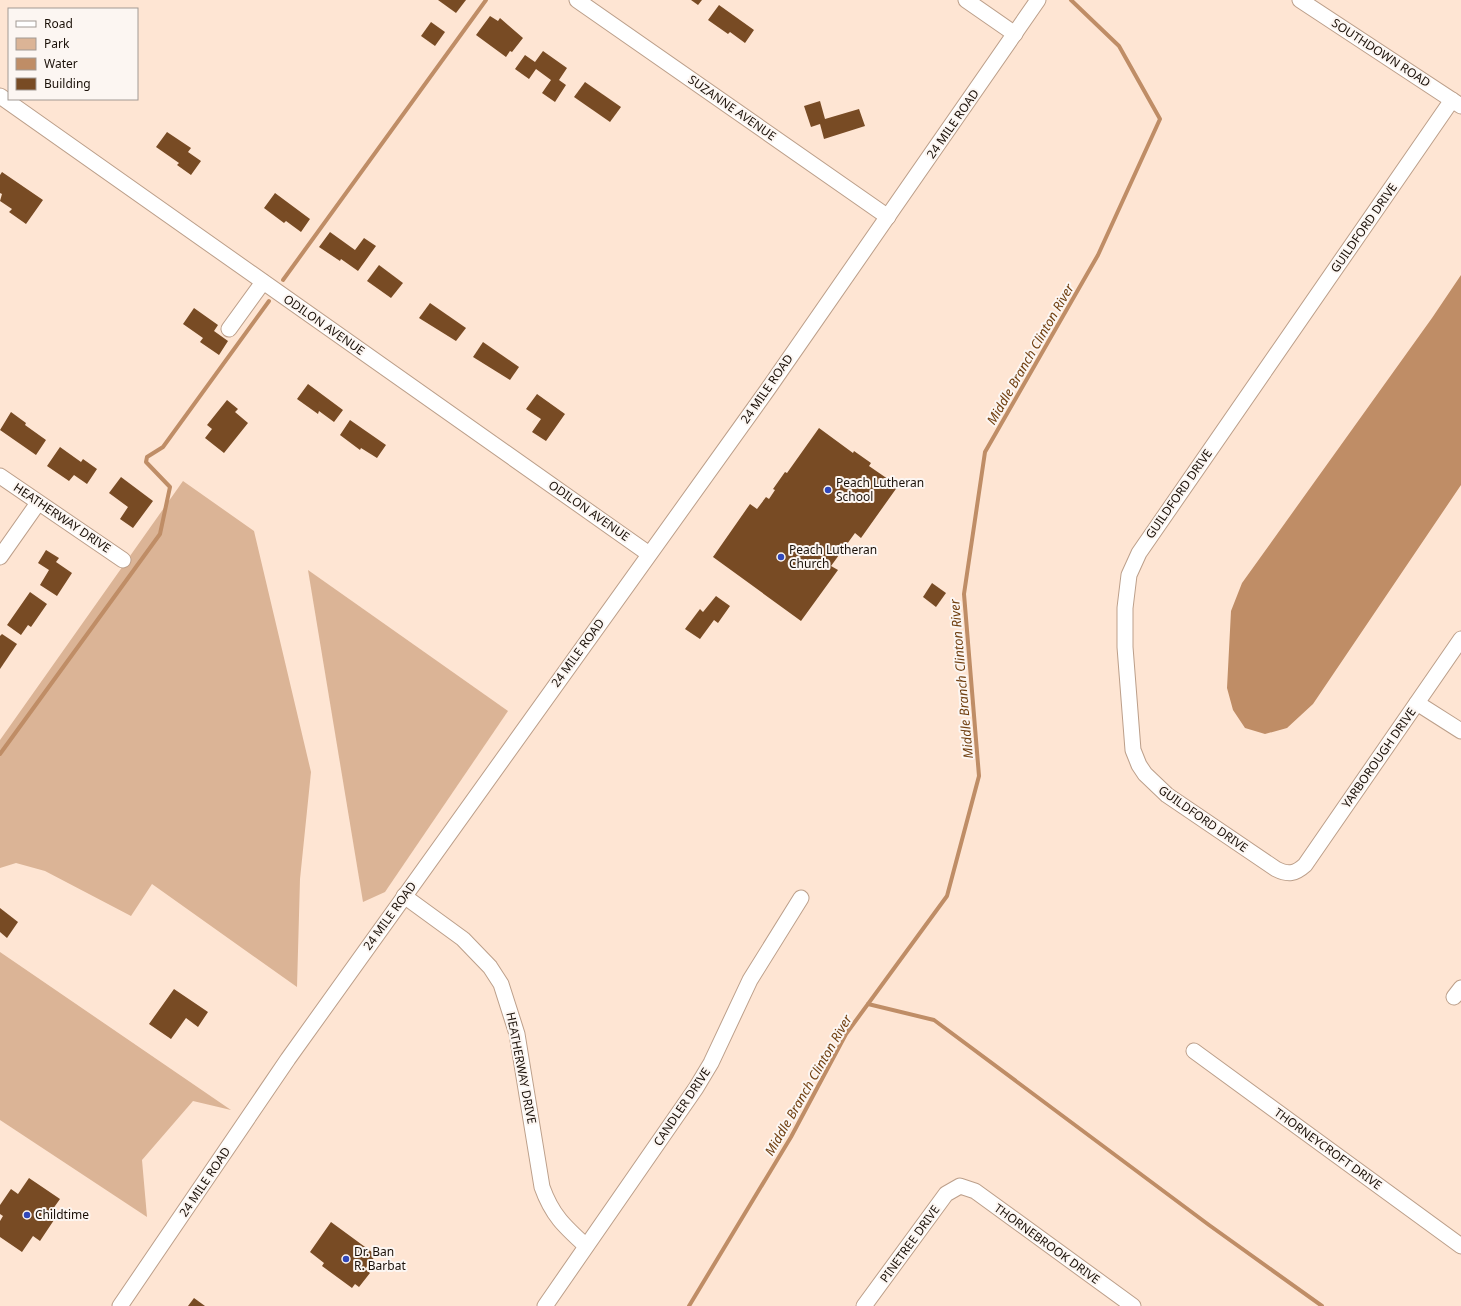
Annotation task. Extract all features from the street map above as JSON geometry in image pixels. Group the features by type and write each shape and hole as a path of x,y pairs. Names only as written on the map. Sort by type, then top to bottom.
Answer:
{"street":[{"name":"SUZANNE AVENUE","path":"577,0 888,217"},
{"path":"966,0 1015,34"},
{"name":"24 MILE ROAD","path":"120,1306 288,1059 888,217 1038,0"},
{"name":"SOUTHDOWN ROAD","path":"1300,0 1457,103"},
{"name":"ODILON AVENUE","path":"0,96 649,554"},
{"name":"GUILDFORD DRIVE","path":"1294,873 1283,873 1276,869 1167,795 1145,774 1139,764 1133,750 1131,737 1126,647 1126,585 1132,564 1139,553 1457,103"},
{"path":"229,330 263,282"},
{"name":"HEATHERWAY DRIVE","path":"0,476 123,560"},
{"path":"0,557 38,503"},
{"name":"YARBOROUGH DRIVE","path":"1294,873 1305,865 1461,639"},
{"path":"1417,703 1461,731"},
{"name":"HEATHERWAY DRIVE","path":"404,896 463,939 490,967 501,984 517,1034 542,1187 549,1206 555,1215 586,1246"},
{"name":"CANDLER DRIVE","path":"544,1306 696,1088 711,1063 750,980 801,898"},
{"name":"THORNEYCROFT DRIVE","path":"1194,1052 1461,1246"},
{"name":"THORNEBROOK DRIVE","path":"960,1186 975,1191 1114,1301 1133,1306"},
{"name":"PINETREE DRIVE","path":"864,1306 946,1194 960,1186"}],"green space":[{"path":"183,481 254,531 311,772 300,879 297,987 152,884 131,916 45,871 16,863 0,868 0,740"},
{"path":"308,570 508,711 385,892 363,902"},
{"path":"0,952 231,1110 193,1101 142,1160 147,1217 0,1120"}],"water":[{"path":"1461,275 1461,485 1313,704 1287,728 1265,734 1245,728 1233,710 1227,688 1231,611 1242,583 1432,318"}],"building":[{"path":"438,0 466,0 456,13"},
{"path":"691,0 702,0 698,5"},
{"path":"719,5 754,30 745,43 730,32 728,34 708,20"},
{"path":"490,16 498,21 500,18 523,38 506,57 476,35"},
{"path":"431,22 445,32 435,46 421,36"},
{"path":"543,51 567,68 559,80 566,85 555,102 542,93 551,80 536,69 529,79 515,69 525,55 535,62"},
{"path":"585,82 621,107 610,122 574,97"},
{"path":"820,101 825,119 859,109 865,126 824,139 820,124 811,127 804,106"},
{"path":"167,132 191,148 188,152 201,161 191,175 177,165 179,163 156,147"},
{"path":"2,172 43,200 26,224 9,212 12,209 0,201 2,194 0,193 0,175"},
{"path":"275,193 310,219 301,232 286,221 284,223 264,208"},
{"path":"330,232 355,250 364,238 376,246 358,271 341,259 340,261 319,247"},
{"path":"379,265 403,283 391,298 367,281"},
{"path":"430,303 466,328 456,341 419,318"},
{"path":"194,308 218,325 214,331 228,341 219,355 200,342 203,338 183,324"},
{"path":"483,342 519,367 510,380 473,357"},
{"path":"308,384 343,410 334,422 319,411 318,414 297,399"},
{"path":"537,394 565,414 546,441 532,432 541,419 526,409"},
{"path":"227,400 238,409 235,412 248,423 224,453 205,438 212,429 207,425"},
{"path":"11,412 26,423 25,425 46,440 36,455 0,430"},
{"path":"350,420 386,445 377,458 361,448 360,450 340,435"},
{"path":"819,428 853,453 854,451 871,463 869,466 898,486 861,538 855,533 831,566 838,570 801,621 713,557 750,504 757,509 766,497 769,499 775,490 773,489 785,472 787,473"},
{"path":"60,447 81,462 83,459 97,469 87,484 74,475 69,481 47,466"},
{"path":"121,477 153,501 133,528 120,519 128,507 109,493"},
{"path":"46,550 59,558 56,562 72,573 57,596 40,585 49,570 38,563"},
{"path":"932,583 946,593 936,607 923,597"},
{"path":"30,592 47,604 31,627 28,625 21,635 7,625"},
{"path":"716,596 730,606 718,623 714,620 700,639 685,629 700,609 703,612"},
{"path":"2,634 17,644 0,669 0,636"},
{"path":"0,908 18,922 7,938 0,932"},
{"path":"174,989 208,1012 198,1027 186,1018 171,1039 149,1024"},
{"name":"Childtime","path":"29,1178 60,1199 50,1213 56,1217 40,1241 33,1236 22,1252 0,1237 0,1221 3,1216 0,1214 0,1205 11,1189 18,1194"},
{"name":"Dr. Ban R. Barbat","path":"331,1222 376,1255 365,1269 370,1273 359,1287 355,1284 352,1288 322,1266 324,1263 310,1252"},
{"path":"194,1298 205,1306 188,1306"}],"waterway":[{"path":"283,280 486,0"},
{"name":"Middle Branch Clinton River","path":"689,1306 791,1137 846,1034 947,896 979,776 964,594 985,452 1098,255 1160,119 1119,46 1071,0"},
{"path":"0,754 160,534 170,487 146,462 147,457 163,447 269,301"},
{"path":"868,1004 934,1020 1209,1225 1322,1306"}],"place":[{"name":"Peach Lutheran School","path":"828,490"},
{"name":"Peach Lutheran Church","path":"781,557"},
{"name":"Childtime","path":"27,1215"},
{"name":"Dr. Ban R. Barbat","path":"346,1259"}]}
